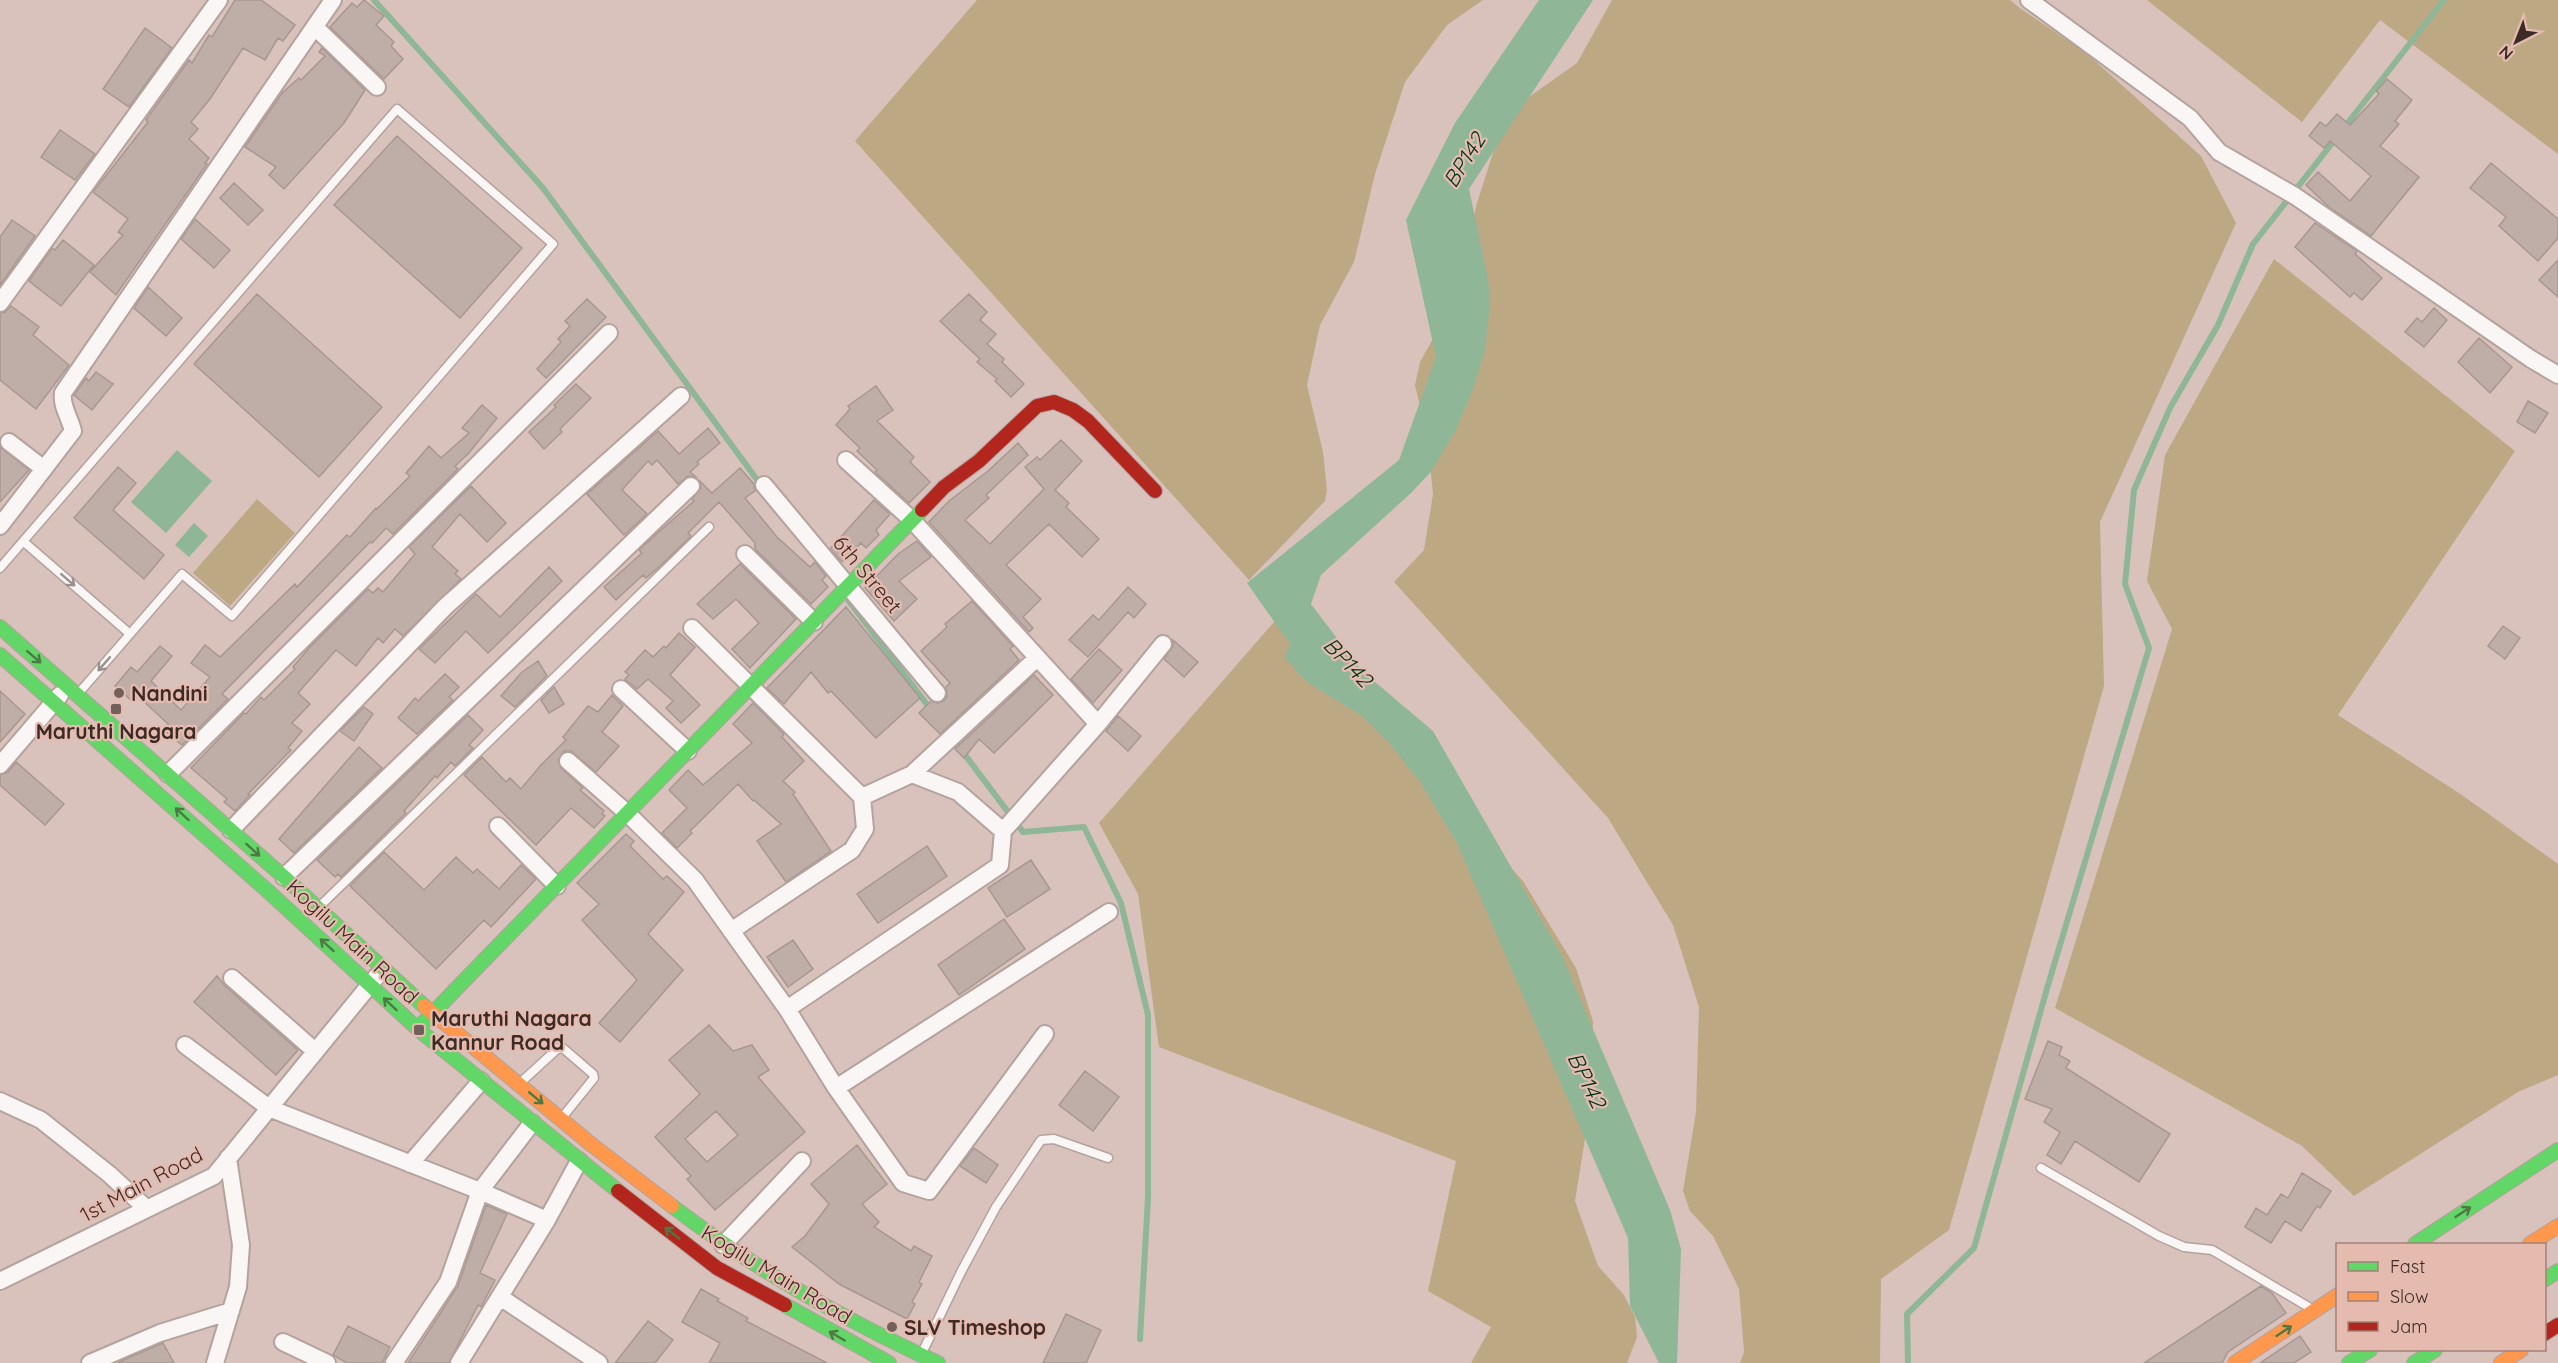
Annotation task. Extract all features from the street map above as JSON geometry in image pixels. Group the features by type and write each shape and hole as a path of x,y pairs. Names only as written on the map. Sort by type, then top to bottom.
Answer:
{"main road":[{"path":"418,1029 944,487 979,461 1037,406 1054,402 1088,421 1155,491"},
{"name":"Kogilu Main Road","path":"0,627 284,877 433,1014 561,1119 723,1245 878,1335 939,1363"},
{"name":"Kogilu Main Road","path":"0,656 418,1029 579,1161 717,1268 866,1358 888,1363"},
{"path":"2418,1243 2558,1150"},
{"path":"2533,1243 2558,1226"},
{"path":"2235,1363 2336,1296"},
{"path":"2349,1363 2368,1351"},
{"path":"2414,1363 2433,1351"},
{"path":"2501,1363 2519,1351"}],"street":[{"path":"0,303 219,0"},
{"path":"0,526 73,431 62,402 63,393 333,0"},
{"path":"2029,0 2190,118 2219,152 2295,196 2531,359 2558,375"},
{"path":"315,27 377,87"},
{"path":"168,774 609,333"},
{"path":"231,830 445,608 681,396"},
{"path":"9,442 44,469"},
{"path":"846,460 912,520 1098,724"},
{"name":"6th Street","path":"764,484 937,693"},
{"path":"284,877 691,486"},
{"path":"745,554 814,622"},
{"path":"692,628 862,797 865,830 852,850 731,931"},
{"path":"787,1010 1000,865 1003,831 1098,724 1163,644"},
{"path":"862,797 912,774 1037,658"},
{"path":"621,689 688,751"},
{"path":"0,765 54,702 72,690"},
{"path":"568,761 627,813 695,880 787,1010 836,1088 903,1183 929,1191 1045,1034"},
{"path":"912,774 958,792 1003,831"},
{"path":"498,826 557,886"},
{"path":"836,1088 1109,912"},
{"name":"1st Main Road","path":"3,1275 214,1176 384,969"},
{"path":"232,978 315,1051"},
{"path":"185,1045 269,1108 480,1191 547,1220"},
{"path":"410,1164 481,1081"},
{"path":"0,1101 41,1120 109,1174 147,1209"},
{"path":"394,1363 448,1282 480,1191 532,1123"},
{"path":"215,1363 238,1287 241,1245 228,1158"},
{"path":"459,1363 547,1220 579,1161"},
{"path":"723,1245 802,1161"},
{"path":"500,1297 599,1363"},
{"path":"90,1363 160,1333 231,1311"},
{"path":"283,1342 327,1363"}],"lane":[{"path":"0,568 397,110 553,244 232,616 182,573 130,634 72,690"},
{"path":"318,908 709,527"},
{"path":"24,542 130,634"},
{"path":"519,1084 554,1052 559,1048 564,1048 593,1074 594,1078 561,1119"},
{"path":"921,1355 961,1272 996,1208 1041,1140 1054,1138 1108,1158"},
{"path":"2040,1168 2159,1236 2184,1247 2212,1250 2315,1310"}],"shaded area":[{"path":"977,0 1483,0 1447,25 1405,82 1375,174 1354,262 1320,325 1307,385 1323,452 1327,490 1325,501 1249,580 855,141"},
{"path":"1612,0 2010,0 2085,52 2201,156 2236,223 2100,522 2104,686 1949,1230 1881,1279 1880,1363 1740,1363 1744,1352 1739,1289 1713,1236 1690,1211 1683,1191 1696,1112 1699,1007 1673,925 1608,818 1394,582 1424,550 1433,494 1427,434 1415,385 1420,362 1454,301 1477,203 1500,131 1522,102 1577,63"},
{"path":"2147,0 2558,0 2558,154 2380,20 2302,122"},
{"path":"2274,259 2515,451 2338,715 2462,795 2558,864 2558,1075 2518,1092 2354,1196 2302,1146 2055,1008 2172,629 2147,581 2165,455"},
{"path":"257,499 295,533 230,606 193,573"},
{"path":"1280,615 1523,881 1576,968 1593,1021 1591,1102 1575,1201 1598,1266 1624,1295 1635,1317 1637,1337 1627,1363 1471,1363 1491,1327 1428,1291 1456,1161 1159,1047 1138,894 1099,823"}],"water":[{"name":"BP142","path":"1539,0 1593,0 1469,189 1488,279 1490,303 1485,350 1473,389 1456,430 1431,472 1321,575 1311,604 1361,670 1433,731 1561,954 1670,1210 1681,1249 1677,1363 1659,1363 1630,1306 1628,1238 1457,843 1420,782 1390,744 1362,716 1307,682 1284,657 1290,644 1247,583 1399,460 1436,357 1406,220 1455,123"},
{"path":"177,450 212,481 166,533 131,502"},
{"path":"194,523 208,536 189,557 175,545"}],"building":[{"path":"235,0 261,0 295,25 283,41 278,38 265,60 243,48 210,99 191,122 198,129 189,139 209,158 205,163 207,164 116,295 90,272 123,235 118,232 128,219 93,192 148,122 146,120 189,60 192,63 209,35 212,37"},
{"path":"364,0 384,16 376,25 394,42 391,46 403,59 384,79 330,27 352,3 357,7"},
{"path":"145,28 172,48 129,107 103,89"},
{"path":"322,48 365,90 344,123 284,189 269,175 276,167 245,147 282,93 299,78 301,80 325,56 319,52"},
{"path":"2387,79 2412,100 2395,121 2399,124 2380,146 2419,177 2371,236 2329,207 2306,185 2318,172 2350,201 2371,176 2330,141 2324,148 2309,136 2320,122 2326,126 2337,114 2350,125 2379,94 2376,91"},
{"path":"60,130 95,154 75,180 41,157"},
{"path":"397,136 522,248 460,318 334,205"},
{"path":"2491,163 2558,219 2558,238 2538,261 2499,226 2506,217 2470,188"},
{"path":"234,183 263,210 248,225 220,198"},
{"path":"195,219 230,250 214,268 181,239"},
{"path":"12,220 35,236 0,285 0,237"},
{"path":"2315,223 2357,251 2355,254 2382,278 2362,300 2354,293 2350,297 2295,247"},
{"path":"63,240 94,265 61,306 29,281 52,248 55,250"},
{"path":"2558,260 2558,297 2539,280"},
{"path":"148,287 182,318 166,336 134,308"},
{"path":"257,294 382,407 319,477 194,364"},
{"path":"969,294 987,312 980,320 996,334 987,344 1004,359 1002,362 1024,384 1011,397 995,381 997,379 977,362 980,359 940,321"},
{"path":"587,299 606,317 546,378 537,369 561,342 558,339 570,326 565,321"},
{"path":"11,306 39,327 33,335 69,365 36,409 0,380 0,313 5,312"},
{"path":"2434,308 2447,320 2424,347 2405,332 2417,318 2422,322"},
{"path":"2479,338 2512,367 2490,393 2458,362"},
{"path":"96,372 113,384 92,410 74,395 86,378 89,381"},
{"path":"576,384 591,398 544,449 529,432 556,407 554,405"},
{"path":"876,386 893,410 877,421 914,457 910,462 930,482 909,503 875,472 877,470 857,451 860,448 836,425 850,409 848,406"},
{"path":"2528,401 2548,413 2535,433 2517,422"},
{"path":"482,405 497,418 468,454 455,466 458,469 393,534 386,528 372,543 370,542 222,694 228,699 182,745 164,730 168,724 138,696 133,702 115,686 131,667 137,672 160,646 172,656 151,681 181,710 210,677 191,663 205,645 220,657 295,584 297,587 347,535 350,537 410,476 406,473 429,446 441,458 469,433 462,428"},
{"path":"708,428 720,443 697,462 699,464 690,472 696,477 688,476 678,484 657,460 652,465 648,461 622,490 647,514 624,535 587,494 658,431 679,454"},
{"path":"1061,440 1082,461 1055,490 1069,503 1066,507 1099,539 1082,557 1049,524 1006,565 1041,599 1023,617 1033,628 1029,632 929,522 949,501 988,471 1018,443 1028,455 986,495 989,498 965,520 990,544 1044,489 1025,467 1037,457 1040,460"},
{"path":"0,447 29,470 0,502"},
{"path":"118,467 136,483 113,510 164,555 144,579 74,518"},
{"path":"740,468 754,484 755,491 745,498 777,537 810,567 815,562 826,576 822,580 828,587 811,604 755,549 755,543 719,502 688,533 691,536 659,567 646,578 643,575 616,600 604,587 642,553 639,550 694,501 692,499 701,488 700,481 712,493"},
{"path":"471,486 506,523 487,542 460,514 432,547 458,571 455,574 461,579 403,636 395,629 383,643 378,638 356,666 336,650 298,693 310,704 292,723 302,731 288,748 291,750 248,794 250,795 235,811 224,802 227,799 191,768 244,713 246,714 261,697 264,700 295,669 293,667 310,647 368,589 373,593 378,588 383,592 415,554 409,547"},
{"path":"874,500 890,514 876,530 879,535 866,548 861,543 842,562 830,549"},
{"path":"917,541 931,557 899,581 917,599 894,621 865,588 898,554"},
{"path":"740,564 796,619 750,668 732,649 759,623 736,599 713,619 697,604"},
{"path":"549,567 562,581 488,653 466,631 435,663 419,649 476,594 500,617"},
{"path":"1128,587 1146,604 1134,618 1128,612 1088,657 1069,640 1093,615 1099,620"},
{"path":"972,601 1013,646 1010,649 1019,660 940,734 919,713 931,701 938,703 944,701 947,696 946,687 950,683 921,651 947,627 945,624"},
{"path":"846,607 920,698 876,738 831,691 828,693 811,672 784,704 767,688"},
{"path":"2503,626 2520,638 2505,659 2488,646"},
{"path":"679,633 695,647 670,675 700,705 681,723 666,708 673,701 648,679 637,689 625,679 629,675 625,672 645,650 653,657 664,646 666,648"},
{"path":"1173,640 1198,662 1184,677 1164,659 1173,646"},
{"path":"1099,649 1122,670 1093,703 1071,679"},
{"path":"538,661 547,676 515,707 501,696 522,672"},
{"path":"445,674 459,687 449,697 453,700 417,734 398,718 415,698 418,701"},
{"path":"1034,675 1053,695 994,753 979,739 964,758 955,749"},
{"path":"554,687 564,704 549,713 541,700"},
{"path":"0,691 25,714 0,742"},
{"path":"612,695 623,706 602,732 619,746 596,772 571,751 564,751 558,760 561,768 583,788 580,790 604,811 602,814 605,816 594,828 571,808 536,845 464,775 482,757 506,782 510,778 521,789 566,740 563,737 588,706 598,712"},
{"path":"753,703 784,734 782,737 804,761 783,781 795,792 793,794 831,851 786,882 757,841 781,824 753,801 738,784 690,831 692,833 677,848 662,833 687,808 669,790 688,770 703,785 752,743 733,724"},
{"path":"364,707 373,714 354,741 340,731"},
{"path":"468,715 483,730 469,745 473,748 455,766 451,762 437,778 435,776 404,811 406,813 341,877 338,874 335,877 317,860"},
{"path":"1118,716 1141,736 1128,751 1106,731"},
{"path":"359,747 382,768 294,853 279,839"},
{"path":"16,762 64,804 45,825 0,785 0,775 8,772"},
{"path":"626,834 634,841 630,846 663,879 667,876 684,892 648,934 683,970 620,1042 599,1023 637,980 582,920 599,904 577,883"},
{"path":"927,846 947,876 878,923 857,894"},
{"path":"384,852 424,890 456,857 473,873 477,869 499,889 521,865 536,879 491,927 484,920 436,969 350,886"},
{"path":"1031,860 1050,889 1007,917 988,888"},
{"path":"1004,919 1025,949 959,995 938,965"},
{"path":"793,940 813,969 788,987 767,957"},
{"path":"217,976 225,986 298,1050 276,1075 194,1002"},
{"path":"709,1025 733,1051 752,1045 769,1070 758,1077 805,1132 715,1210 687,1179 691,1176 655,1137 700,1094 669,1060","holes":["716,1111 738,1135 707,1162 685,1139"]},
{"path":"2048,1041 2062,1047 2059,1055 2070,1061 2066,1068 2170,1134 2139,1182 2075,1141 2061,1164 2047,1155 2060,1132 2044,1122 2052,1109 2025,1099"},
{"path":"1085,1071 1119,1097 1093,1131 1059,1105"},
{"path":"857,1145 887,1184 862,1204 879,1222 874,1227 911,1251 914,1246 932,1256 919,1282 922,1284 912,1302 915,1304 907,1319 839,1284 792,1247 805,1236 829,1204 811,1184"},
{"path":"974,1148 998,1165 986,1183 960,1166"},
{"path":"2302,1173 2331,1191 2320,1208 2317,1206 2301,1231 2285,1221 2271,1243 2245,1227 2256,1208 2267,1215 2281,1194 2288,1198"},
{"path":"486,1205 507,1214 480,1273 495,1280 481,1307 478,1305 449,1363 408,1363 458,1286"},
{"path":"2261,1286 2272,1293 2286,1313 2228,1352 2222,1363 2144,1363"},
{"path":"701,1289 719,1299 717,1301 748,1318 746,1321 827,1363 709,1363 720,1343 682,1322"},
{"path":"1066,1314 1101,1330 1086,1363 1043,1363"},
{"path":"648,1321 673,1340 655,1363 615,1363"},
{"path":"348,1326 390,1347 382,1363 347,1363 333,1355"},
{"path":"2300,1336 2311,1352 2294,1363 2260,1363"},
{"path":"163,1343 174,1363 118,1363 121,1361"}],"waterway":[{"path":"374,0 543,188 761,485"},
{"path":"2343,129 2444,0"},
{"path":"1908,1363 1907,1314 1974,1248 2048,985 2149,648 2125,584 2134,490 2170,408 2218,325 2253,244 2337,137"},
{"path":"845,596 931,710"},
{"path":"941,723 1023,832 1084,827 1121,903 1148,1015 1148,1198 1140,1339"}],"traffic: fast":[{"path":"423,1023 922,510"},
{"path":"0,627 284,877 424,1006"},
{"path":"0,655 270,893 419,1030 618,1191"},
{"path":"2417,1243 2558,1150"},
{"path":"672,1206 735,1251 801,1292 938,1363"},
{"path":"2546,1279 2558,1271"},
{"path":"785,1305 889,1363"},
{"path":"2349,1363 2368,1351"},
{"path":"2414,1363 2433,1351"}],"traffic: slow":[{"path":"424,1006 592,1145 672,1206"},
{"path":"2532,1243 2558,1226"},
{"path":"2235,1363 2336,1296"},
{"path":"2501,1363 2519,1351"}],"traffic: jam":[{"path":"922,510 944,487 979,461 1037,406 1054,402 1073,410 1088,421 1155,491"},
{"path":"618,1191 717,1268 785,1305"},
{"path":"2546,1333 2558,1325"}],"place":[{"name":"Nandini","path":"119,693"},
{"name":"Maruthi Nagara","path":"116,709"},
{"name":"Maruthi Nagara Kannur Road","path":"419,1030"},
{"name":"SLV Timeshop","path":"892,1327"}]}
